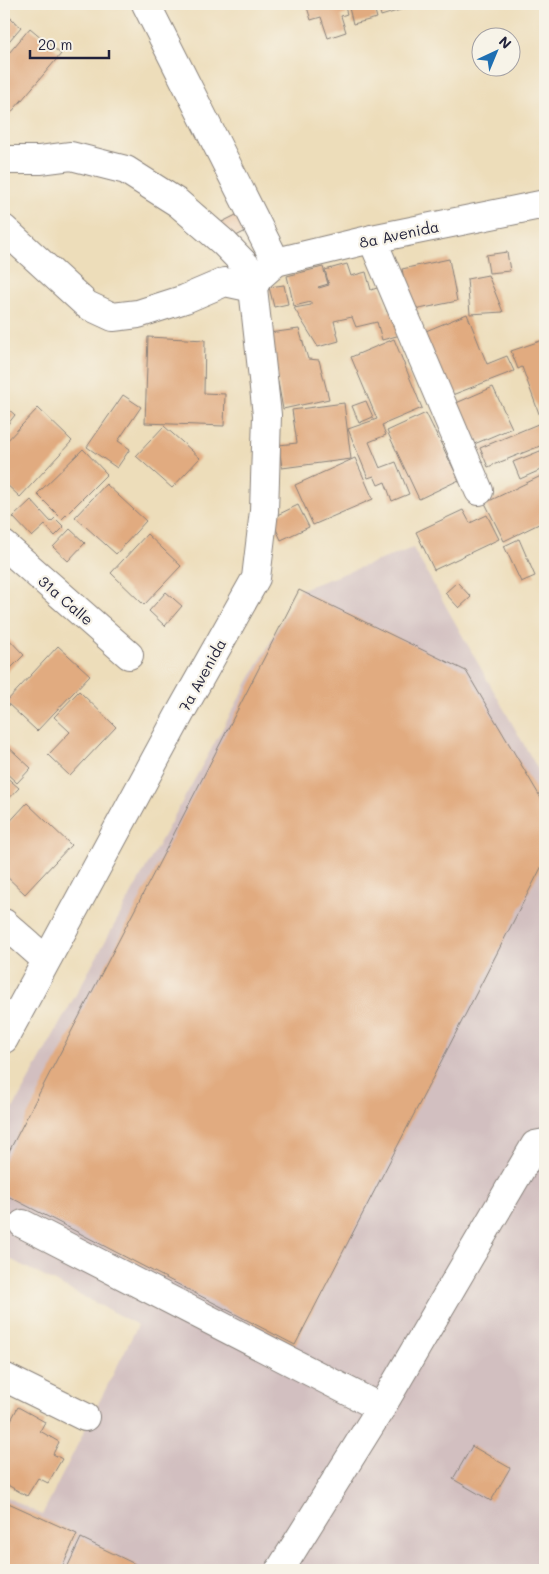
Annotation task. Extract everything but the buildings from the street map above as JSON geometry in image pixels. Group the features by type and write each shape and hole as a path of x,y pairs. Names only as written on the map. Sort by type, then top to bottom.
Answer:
{"street":[{"path":"146,4 262,276"},
{"path":"4,160 40,160 71,156 126,170 178,203 262,276"},
{"name":"8a Avenida","path":"262,276 372,239 545,204"},
{"path":"4,229 87,305 113,316 138,314 185,299 225,282 262,276"},
{"path":"372,239 478,491"},
{"name":"7a Avenida","path":"4,1039 256,578 264,511 267,415 262,276"},
{"name":"31a Calle","path":"4,545 129,655"},
{"path":"12,931 46,960"},
{"path":"280,1570 381,1408 534,1145 545,1143"},
{"path":"23,1224 381,1408"},
{"path":"4,1377 85,1418"}],"shaded area":[{"path":"413,548 545,782 545,1570 4,1570 4,1496 42,1515 138,1325 4,1256 4,1125 299,590"}]}
